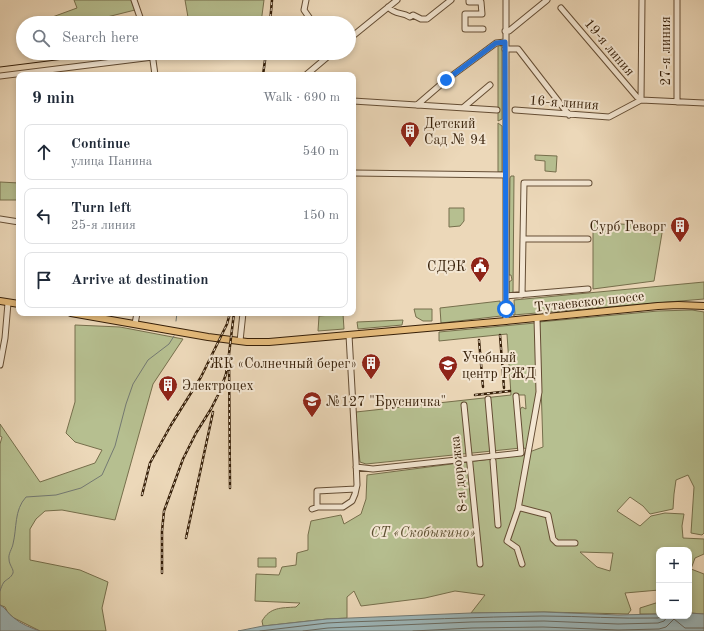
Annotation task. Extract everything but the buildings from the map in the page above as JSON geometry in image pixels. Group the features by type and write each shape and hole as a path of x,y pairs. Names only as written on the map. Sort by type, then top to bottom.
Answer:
{"main road":[{"path":"0,301 16,303"},
{"name":"Тутаевское шоссе","path":"88,316 240,341 274,342 671,305 704,306"}],"street":[{"path":"134,0 140,16"},
{"path":"306,0 304,10 308,16"},
{"path":"356,33 397,0"},
{"path":"388,7 396,13 404,13 410,17 413,16 421,19 427,19 451,0"},
{"path":"469,0 469,2 481,2 482,14 465,14 465,29 483,29"},
{"path":"506,0 506,321"},
{"path":"505,31 509,31 547,0"},
{"name":"27-я линия","path":"641,100 642,0"},
{"name":"27-я линия","path":"677,0 677,102"},
{"name":"19-я линия","path":"561,8 641,100"},
{"path":"417,105 446,80 496,43 505,42"},
{"path":"505,49 518,49 569,115"},
{"path":"29,72 116,60"},
{"path":"153,60 155,72"},
{"path":"310,72 324,60"},
{"path":"0,76 16,74"},
{"path":"464,107 490,85"},
{"path":"641,100 704,103"},
{"name":"16-я линия","path":"515,110 609,117 641,100"},
{"path":"356,101 497,110"},
{"path":"356,173 506,174"},
{"path":"522,295 524,183 589,183"},
{"path":"0,219 16,222"},
{"path":"523,239 588,239"},
{"path":"506,296 588,289"},
{"path":"0,365 5,338 8,302"},
{"path":"135,324 136,316"},
{"path":"240,341 243,316"},
{"path":"522,564 517,548 507,541 518,509 539,392 537,318"},
{"path":"349,335 356,489 352,501 343,507 314,508 317,491 356,489"},
{"path":"356,467 373,469 469,458 493,458 521,453 516,396"},
{"path":"488,399 498,525"},
{"name":"8-я дорожка","path":"464,405 480,564"},
{"path":"518,509 521,508 548,515 554,539 557,543 575,543"}],"green space":[{"path":"74,0 131,0 135,10 111,16 55,16 77,8"},
{"path":"185,0 264,0 262,16 188,16"},
{"path":"498,44 502,47 502,119 498,121"},
{"path":"498,123 502,126 501,172 498,172"},
{"path":"535,155 557,156 556,172 545,171 545,161 535,160"},
{"path":"511,176 514,176 513,295 509,292 509,282 512,280 511,275 509,275"},
{"path":"0,182 16,183 16,200 0,200"},
{"path":"449,208 464,208 464,221 460,226 449,227"},
{"path":"593,222 663,227 654,281 593,289"},
{"path":"704,282 704,299 515,315 514,300"},
{"path":"500,301 501,316 441,323 440,308"},
{"path":"414,309 432,309 432,321 423,321 416,317"},
{"name":"СТ «Скобыкино»","path":"692,310 704,312 704,533 702,535 691,533 694,487 688,475 676,480 673,509 650,514 643,506 630,497 617,511 640,526 651,516 665,513 684,514 682,526 683,538 704,539 704,554 695,558 692,566 692,547 656,547 656,590 625,593 631,610 628,614 544,612 471,613 485,595 455,591 425,598 361,606 354,591 347,597 347,618 263,626 262,621 265,616 272,611 281,608 296,607 300,603 255,601 256,574 279,575 282,567 296,565 297,553 308,550 308,535 311,521 341,515 344,524 361,514 366,499 367,475 521,455 543,447 539,322 658,311","holes":["580,552 613,553 610,571 597,567"]},
{"path":"319,316 343,316 344,329 318,331"},
{"path":"403,320 402,325 358,329 357,322"},
{"path":"535,323 537,385 533,437 529,449 523,448 519,411 522,407 526,409 525,395 516,395 521,448 366,464 360,462 356,412 511,395 507,334 439,341 439,332"},
{"path":"75,325 120,327 183,339 153,384 115,520 62,510 45,511 36,519 30,529 30,560 80,570 108,582 102,608 106,631 40,631 14,618 8,613 5,607 0,605 0,444 2,437 0,436 0,424 40,482 95,463 102,450 75,442 66,433 75,402"},
{"path":"258,558 276,558 276,567 258,567"},
{"path":"692,569 704,574 704,614 692,613"},
{"path":"656,603 656,614 640,614 640,608"}],"water":[{"path":"0,605 20,622 40,631 0,631"},
{"path":"544,612 618,615 656,614 656,619 692,619 692,613 704,614 704,631 238,631 263,626 327,619 471,613"}],"waterway":[{"path":"176,321 177,316"},
{"path":"0,591 4,582 13,573 9,561 9,555 13,544 19,508 22,502 26,497 56,495 81,488 102,475 115,446 133,384 148,360 169,344 174,336"}],"tram line":[{"path":"0,67 56,60"}],"railway":[{"path":"271,16 272,0"},
{"path":"263,72 265,60"},
{"path":"142,495 150,463 171,425 201,377 227,324 229,316"},
{"path":"230,488 229,354 234,316"},
{"path":"500,335 504,388"},
{"path":"479,340 483,387"},
{"path":"162,573 162,531 164,511 183,459 220,391 226,374 229,354"},
{"path":"475,395 510,391"},
{"path":"186,538 213,412"}],"place":[{"name":"Детский Сад № 94","path":"410,148"},
{"name":"Сурб Геворг","path":"680,243"},
{"name":"СДЭК","path":"480,283"},
{"name":"ЖК «Солнечный берег»","path":"371,380"},
{"name":"Учебный центр РЖД","path":"448,382"},
{"name":"Электроцех","path":"168,402"},
{"name":"№127 \"Брусничка\"","path":"312,418"}],"route":[{"path":"446,80 496,43 505,42 506,309"}]}
